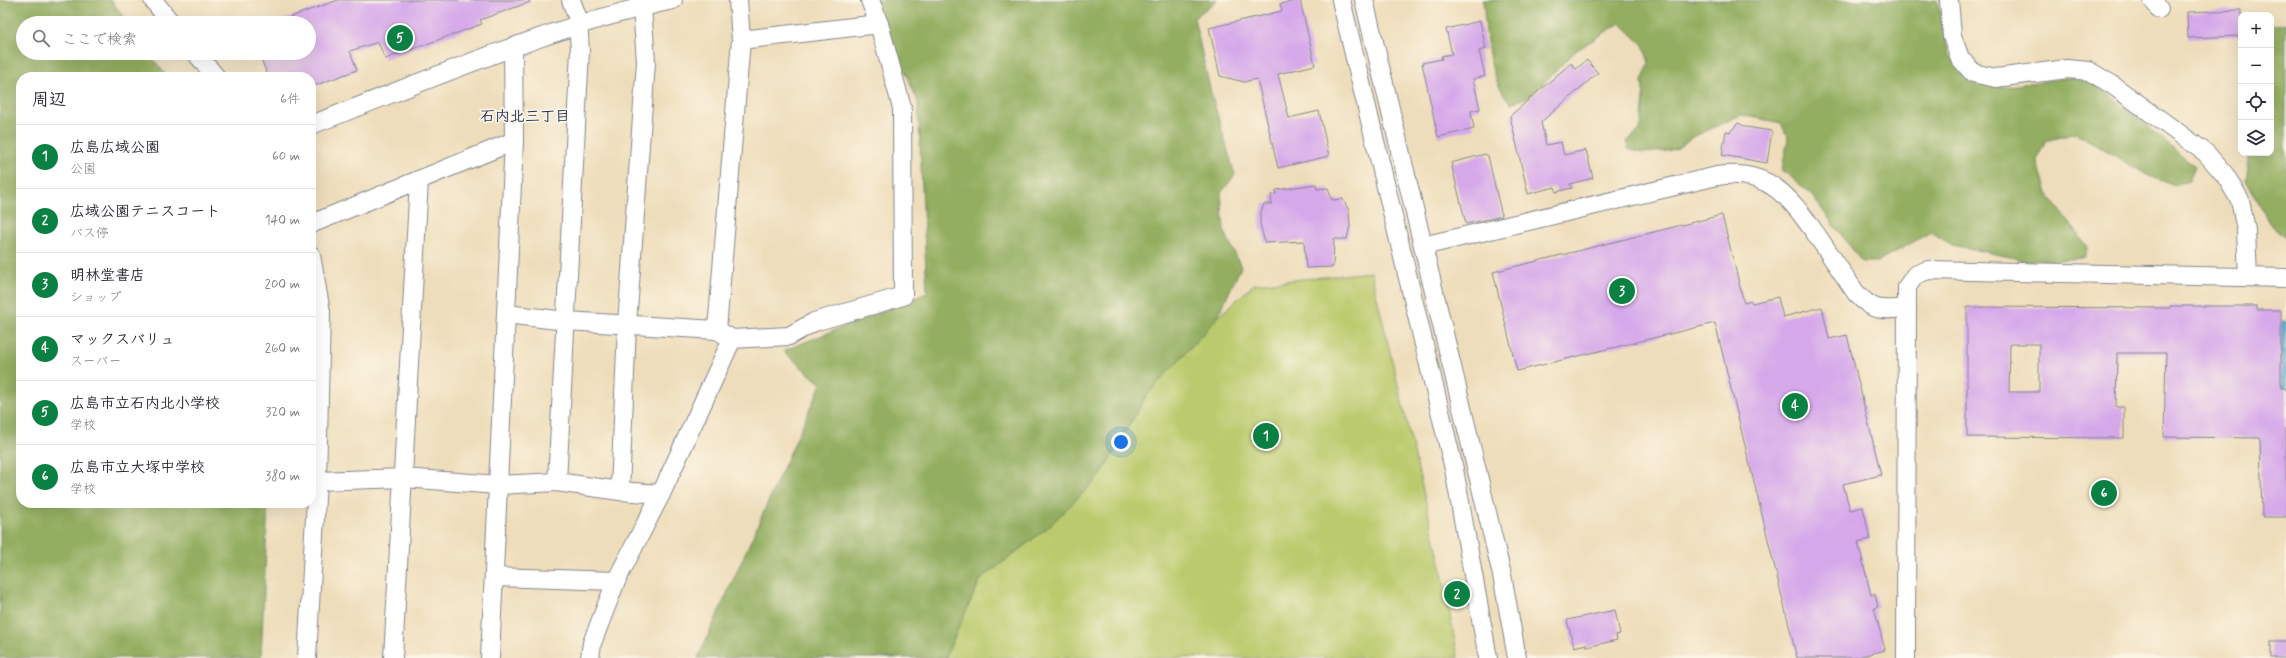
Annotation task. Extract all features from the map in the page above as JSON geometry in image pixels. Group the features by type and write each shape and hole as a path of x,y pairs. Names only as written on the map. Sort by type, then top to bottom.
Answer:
{"street":[{"path":"153,0 166,16"},
{"path":"557,482 580,51 578,27 571,0"},
{"path":"316,123 513,47 578,27 641,3 673,0"},
{"path":"590,658 592,644 616,581 661,494 725,335 741,40 738,0"},
{"path":"506,314 566,321 627,325 725,335 789,336 814,322 903,296 902,108 879,24 870,0"},
{"path":"1341,0 1454,469 1488,658"},
{"path":"1364,0 1502,575 1517,658"},
{"path":"1949,0 1952,36 1960,58 1973,73 1996,78 2067,68 2090,71 2111,84 2206,153 2225,175 2240,200 2246,230 2248,277"},
{"path":"620,491 627,325 646,62 641,3"},
{"path":"741,40 879,24"},
{"path":"490,658 514,141 513,47"},
{"path":"202,60 212,72"},
{"path":"316,222 514,141"},
{"path":"1423,246 1730,174 1759,180 1774,187 1794,204 1856,293 1868,305 1881,310 1907,308"},
{"path":"393,658 404,478 419,180"},
{"path":"1906,658 1907,287 1915,275 1928,270 2286,278"},
{"path":"316,284 321,312 316,499"},
{"path":"317,481 404,478 498,486 557,482 620,491 661,494"},
{"path":"307,658 315,508"},
{"path":"494,577 616,581"}],"green space":[{"path":"0,0 111,0 123,16 16,16 16,60 154,60 163,72 16,72 16,508 268,508 261,658 0,658"},
{"path":"875,0 1217,0 1194,18 1211,93 1235,175 1221,193 1224,230 1241,267 1217,318 1146,396 1100,476 1048,527 980,580 945,658 698,658 821,384 783,351 927,293 918,102"},
{"path":"1483,0 1937,0 1949,55 1965,74 1979,81 2002,87 2073,77 2091,82 2110,95 2195,166 2189,181 2173,185 2149,176 2076,133 2046,141 2037,159 2047,193 2088,247 2084,258 2029,261 1952,245 1931,232 1878,262 1862,262 1808,191 1782,170 1788,138 1781,123 1741,115 1691,138 1678,148 1667,151 1642,153 1628,149 1627,141 1640,130 1641,126 1644,98 1642,81 1649,63 1643,45 1620,23 1577,50 1529,97 1511,103 1497,81 1492,68 1487,41"},
{"path":"2286,23 2286,238 2269,223 2246,180 2250,156 2274,156 2274,25"},
{"path":"1371,272 1440,562 1458,658 945,658 980,580 1048,527 1100,476 1146,396 1217,318 1254,284"}],"water":[{"path":"2281,322 2286,322 2286,388 2281,388"}],"building":[{"path":"338,0 530,0 530,2 480,20 482,24 385,59 378,42 350,51 357,70 316,85 316,72 266,72 262,60 316,60 316,16 293,16"},
{"path":"1300,0 1315,65 1278,74 1289,118 1319,111 1329,156 1278,168 1257,79 1244,82 1220,76 1209,28 1282,11 1280,4"},
{"path":"2241,10 2241,12 2238,12 2238,36 2188,38 2187,12"},
{"path":"1480,21 1486,49 1479,51 1485,76 1473,79 1480,109 1471,111 1474,129 1438,137 1422,63 1442,59 1441,56 1452,54 1446,29"},
{"path":"1587,60 1598,73 1541,122 1546,145 1561,142 1564,155 1586,150 1593,178 1570,184 1572,188 1556,192 1555,187 1528,194 1510,116 1571,63 1576,69"},
{"path":"1738,123 1746,127 1772,131 1767,163 1722,155 1726,131 1730,132"},
{"path":"1485,154 1488,156 1502,216 1466,224 1451,163"},
{"path":"1316,184 1317,189 1328,188 1332,200 1343,199 1349,211 1350,226 1347,239 1334,239 1333,267 1306,268 1304,241 1265,243 1260,224 1260,215 1264,204 1272,204 1271,195 1276,194 1276,190"},
{"path":"1722,215 1744,303 1751,301 1752,303 1778,297 1783,317 1822,307 1829,339 1847,335 1881,475 1843,484 1850,510 1863,507 1870,539 1858,542 1871,595 1875,594 1878,607 1874,608 1885,650 1854,658 1797,658 1715,323 1517,371 1493,272"},
{"path":"2170,306 2257,306 2257,310 2281,310 2281,388 2286,388 2286,517 2262,517 2260,438 2164,437 2166,353 2117,353 2116,407 2124,407 2124,438 1967,437 1967,307 2170,308","holes":["2010,344 2039,344 2039,392 2009,392"]},
{"path":"1615,610 1620,634 1616,635 1617,640 1587,647 1586,644 1574,647 1567,620"},
{"path":"2271,641 2286,641 2286,658 2271,658"}],"place":[{"name":"広島市立石内北小学校","path":"400,38"},
{"name":"明林堂書店","path":"1622,291"},
{"name":"マックスバリュ","path":"1795,406"},
{"name":"広島広域公園","path":"1266,436"},
{"name":"広島市立大塚中学校","path":"2104,493"},
{"name":"広域公園テニスコート","path":"1457,594"}],"district":[{"name":"石内北三丁目","path":"525,117"}]}
